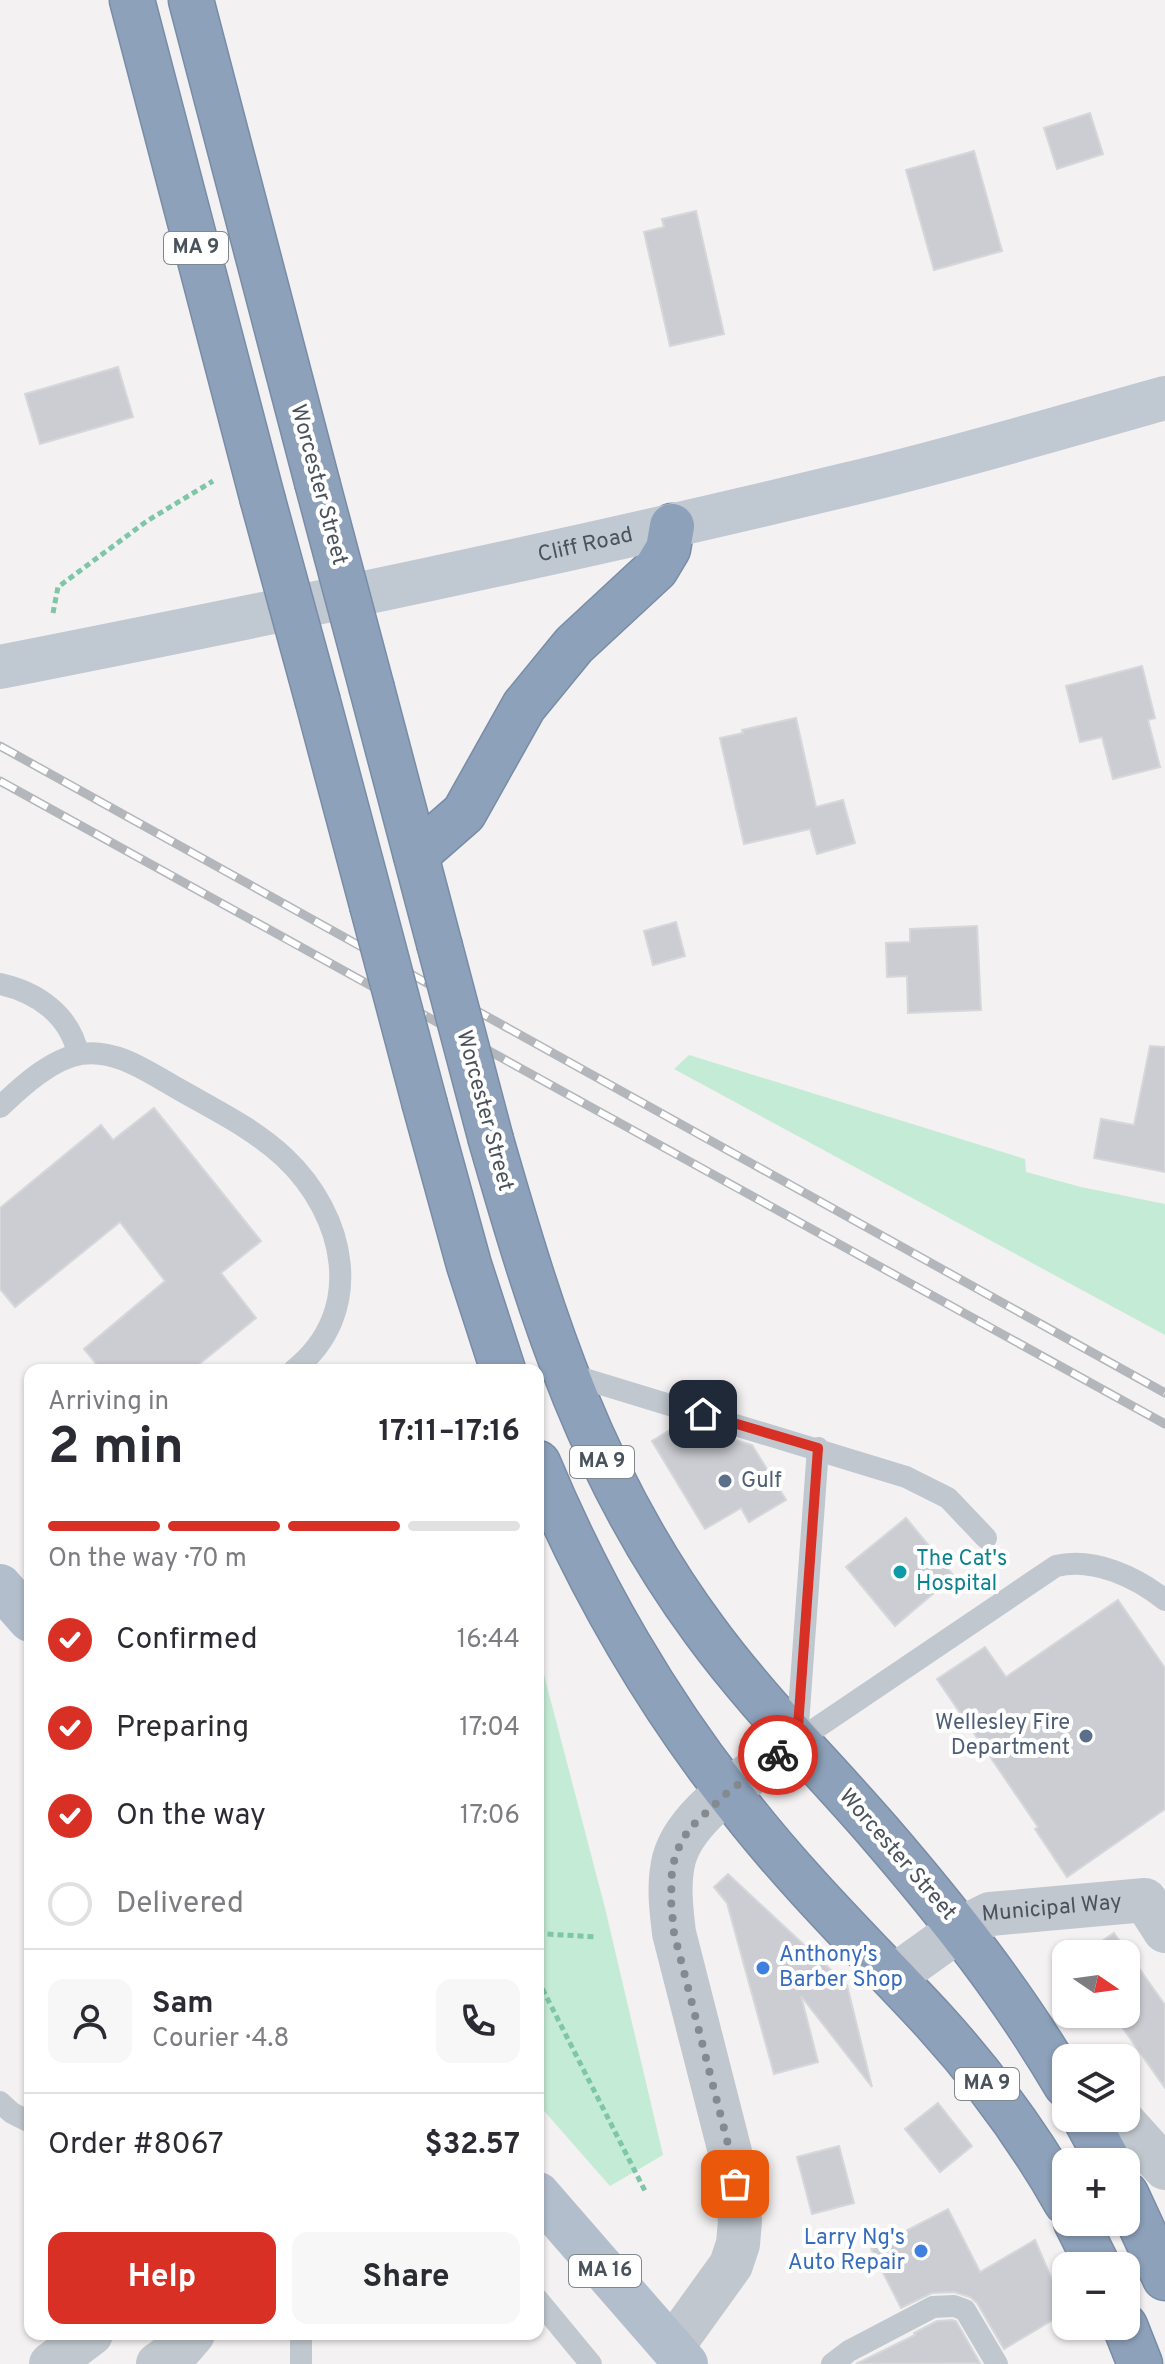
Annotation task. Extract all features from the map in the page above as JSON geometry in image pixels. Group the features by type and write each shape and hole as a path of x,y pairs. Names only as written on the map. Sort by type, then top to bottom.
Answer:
{"highway":[{"name":"MA 9","path":"132,0 425,1105 469,1265 501,1364"},
{"name":"Worcester Street","path":"191,0 491,1140 563,1373 608,1476 663,1570 726,1658 879,1831 960,1929 1021,2013 1052,2063"},
{"path":"416,855 464,813 508,732 552,671 574,645 656,569 668,549 672,526"},
{"name":"MA 9","path":"544,1476 570,1535 621,1629 695,1748 805,1883 954,2044 1008,2111 1052,2180"},
{"path":"1140,2224 1165,2278"},
{"path":"1131,2340 1140,2364"}],"main road":[{"name":"MA 16","path":"544,2201 679,2356"}],"street":[{"name":"Cliff Road","path":"0,667 391,588 672,526 967,454 1165,398"},
{"path":"679,2356 731,2265 738,2244 740,2221 731,2160 674,1933 672,1867 690,1828 728,1792 797,1741"},
{"name":"Municipal Way","path":"893,1977 960,1929 996,1913 1158,1906"},
{"path":"1021,2013 1052,2046"},
{"path":"1133,2132 1165,2168"},
{"path":"51,2364 83,2340"},
{"path":"158,2364 188,2340"}],"lane":[{"path":"0,984 21,989 52,1009 67,1026 78,1054"},
{"path":"0,1107 44,1071 78,1054 110,1055 135,1065 238,1123 287,1160 309,1187 335,1239 342,1275 333,1323 315,1351 301,1364"},
{"path":"563,1373 891,1471 935,1490 960,1508 986,1538"},
{"path":"797,1741 818,1448"},
{"path":"797,1741 1045,1571 1069,1563 1084,1564 1134,1579 1165,1600"},
{"path":"0,2102 24,2119"},
{"path":"832,2364 933,2307 944,2305 965,2310 997,2364"},
{"path":"544,2307 591,2364"},
{"path":"301,2340 301,2364"}],"path":[{"path":"52,622 58,587 147,521 221,476"},
{"path":"544,1933 596,1937"},
{"path":"544,1992 645,2191"}],"green space":[{"path":"689,1055 1025,1159 1026,1172 1165,1204 1165,1335 674,1069"},
{"path":"544,1675 605,1908 663,2155 610,2186 544,2111"}],"building":[{"path":"1090,113 1103,154 1057,169 1044,128"},
{"path":"974,151 1002,251 934,270 906,170"},
{"path":"696,211 724,334 670,346 644,232 664,227 662,219"},
{"path":"118,367 133,417 40,444 25,394"},
{"path":"1142,666 1155,718 1148,720 1160,767 1113,779 1102,737 1080,742 1066,686"},
{"path":"796,718 816,807 843,800 855,843 817,854 810,829 744,844 720,738"},
{"path":"676,922 685,956 653,965 644,931"},
{"path":"977,926 981,1010 908,1013 907,976 887,977 886,943 910,942 910,929"},
{"path":"1150,1046 1165,1047 1165,1172 1094,1158 1101,1119 1134,1125"},
{"path":"154,1108 261,1241 221,1273 256,1318 199,1364 96,1364 84,1349 165,1281 120,1222 15,1307 0,1289 0,1208 101,1125 113,1140"},
{"name":"Gulf","path":"681,1423 752,1445 786,1500 749,1522 741,1508 705,1529 652,1441"},
{"name":"The Cat's Hospital","path":"906,1518 954,1576 895,1626 846,1567"},
{"path":"1118,1600 1165,1668 1165,1809 1067,1877 1035,1829 1038,1827 937,1679 985,1647 1006,1677"},
{"path":"728,1874 847,1985 872,2087 801,1996 818,2062 774,2074 727,1903 714,1887"},
{"path":"1114,1933 1119,1940 1104,1940"},
{"path":"1140,1970 1165,2005 1165,2088 1140,2052 1140,2044 1134,2044 1123,2028 1140,2028"},
{"path":"938,2103 972,2146 940,2172 905,2129"},
{"path":"839,2146 854,2203 812,2214 797,2157"},
{"path":"948,2209 980,2272 1035,2240 1052,2279 1052,2320 1004,2349 977,2303 970,2297 954,2292 932,2293 901,2308 871,2249"},
{"path":"937,2321 956,2321 980,2363 856,2364"}],"railway":[{"path":"0,746 1165,1393"},
{"path":"0,781 1165,1424"}],"way so far":[{"path":"735,2184 730,2152 674,1933 672,1867 690,1828 728,1792 778,1755"}],"place":[{"name":"Gulf","path":"725,1481"},
{"name":"The Cat's Hospital","path":"900,1572"},
{"name":"Wellesley Fire Department","path":"1086,1736"},
{"name":"Anthony's Barber Shop","path":"763,1968"},
{"name":"Larry Ng's Auto Repair","path":"921,2251"}],"route":[{"path":"703,1414 818,1448 797,1741 778,1755"}]}
